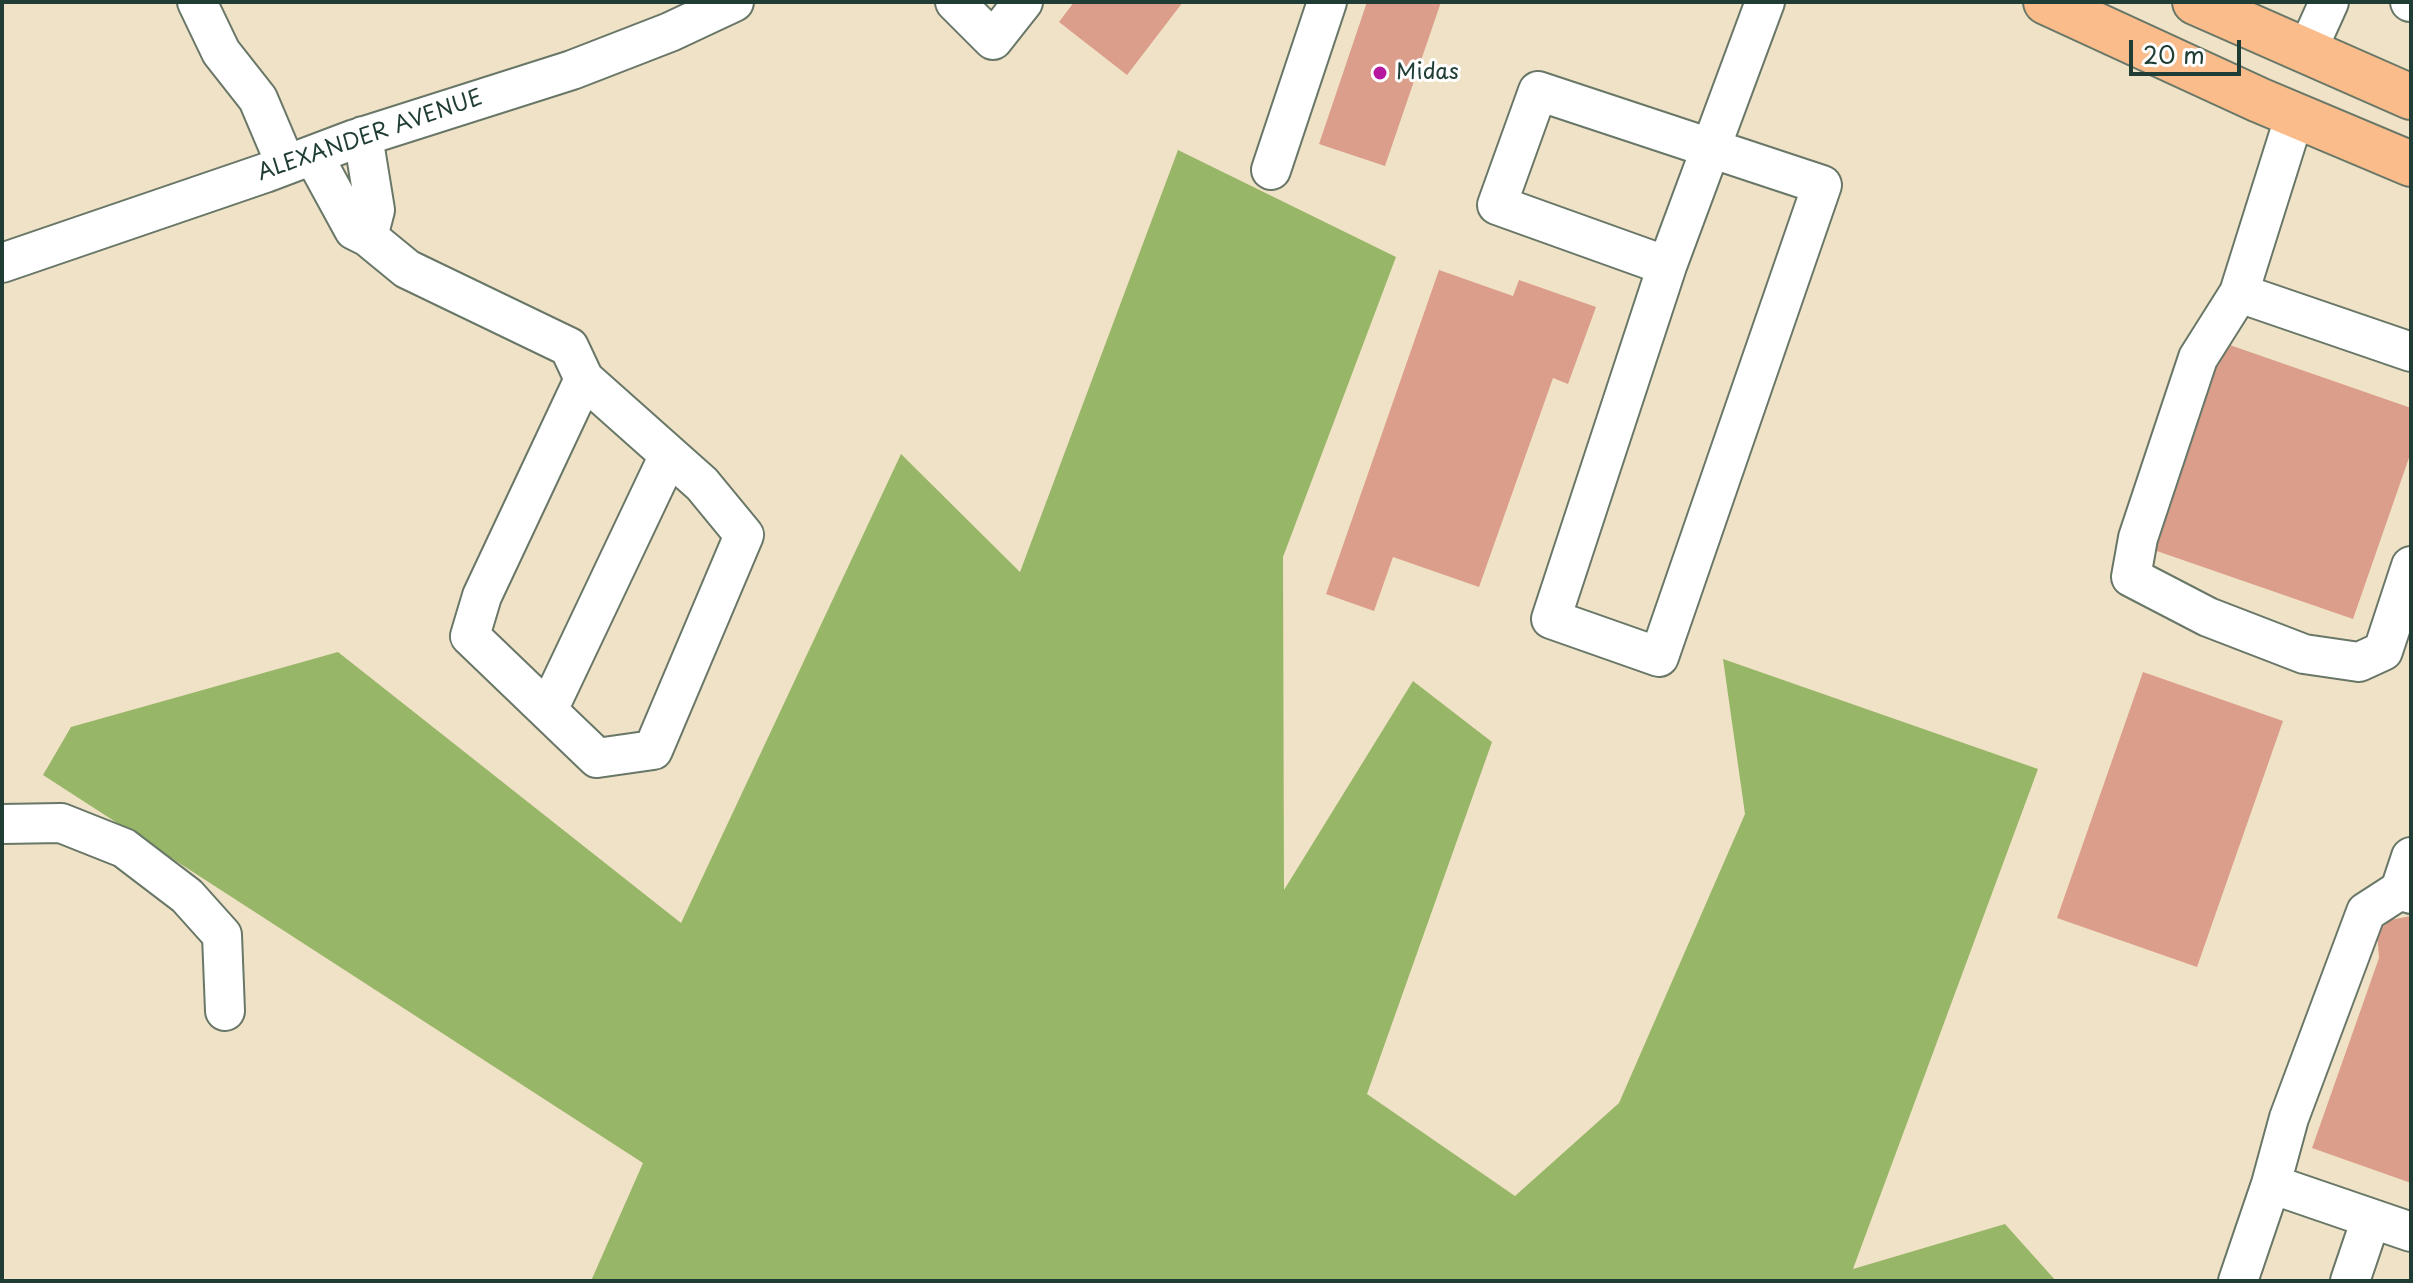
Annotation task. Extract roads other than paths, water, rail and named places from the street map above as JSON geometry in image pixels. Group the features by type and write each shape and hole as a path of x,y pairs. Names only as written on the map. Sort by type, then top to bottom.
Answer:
{"highway":[{"path":"2046,2 2411,164"},
{"path":"2195,2 2411,97"}],"street":[{"path":"197,2 221,52 354,230 368,237 407,269 569,347 584,379 702,484 744,535 653,750 597,758 470,636 482,596 584,379"},
{"name":"ALEXANDER AVENUE","path":"2,263 363,136 572,70 670,32 734,2"},
{"path":"955,2 993,40 1023,2"},
{"path":"1271,170 1327,2"},
{"path":"1667,266 1497,205 1538,91 1709,149 1822,185 1659,657 1551,619 1667,266 1709,149 1765,2"},
{"path":"2306,53 2329,2"},
{"path":"2295,115 2239,293 2198,358 2138,538 2131,577 2208,617 2304,654 2359,662 2383,651 2411,566"},
{"path":"363,136 375,210 368,237"},
{"path":"2239,293 2411,352"},
{"path":"548,710 669,455"},
{"path":"2,824 61,823 124,848 187,896 222,935 225,1011"},
{"path":"2238,1281 2271,1184 2289,1118 2366,912 2407,880"},
{"path":"2271,1184 2411,1232"},
{"path":"2350,1281 2371,1219"}],"place":[{"name":"Midas","path":"1380,73"}]}
